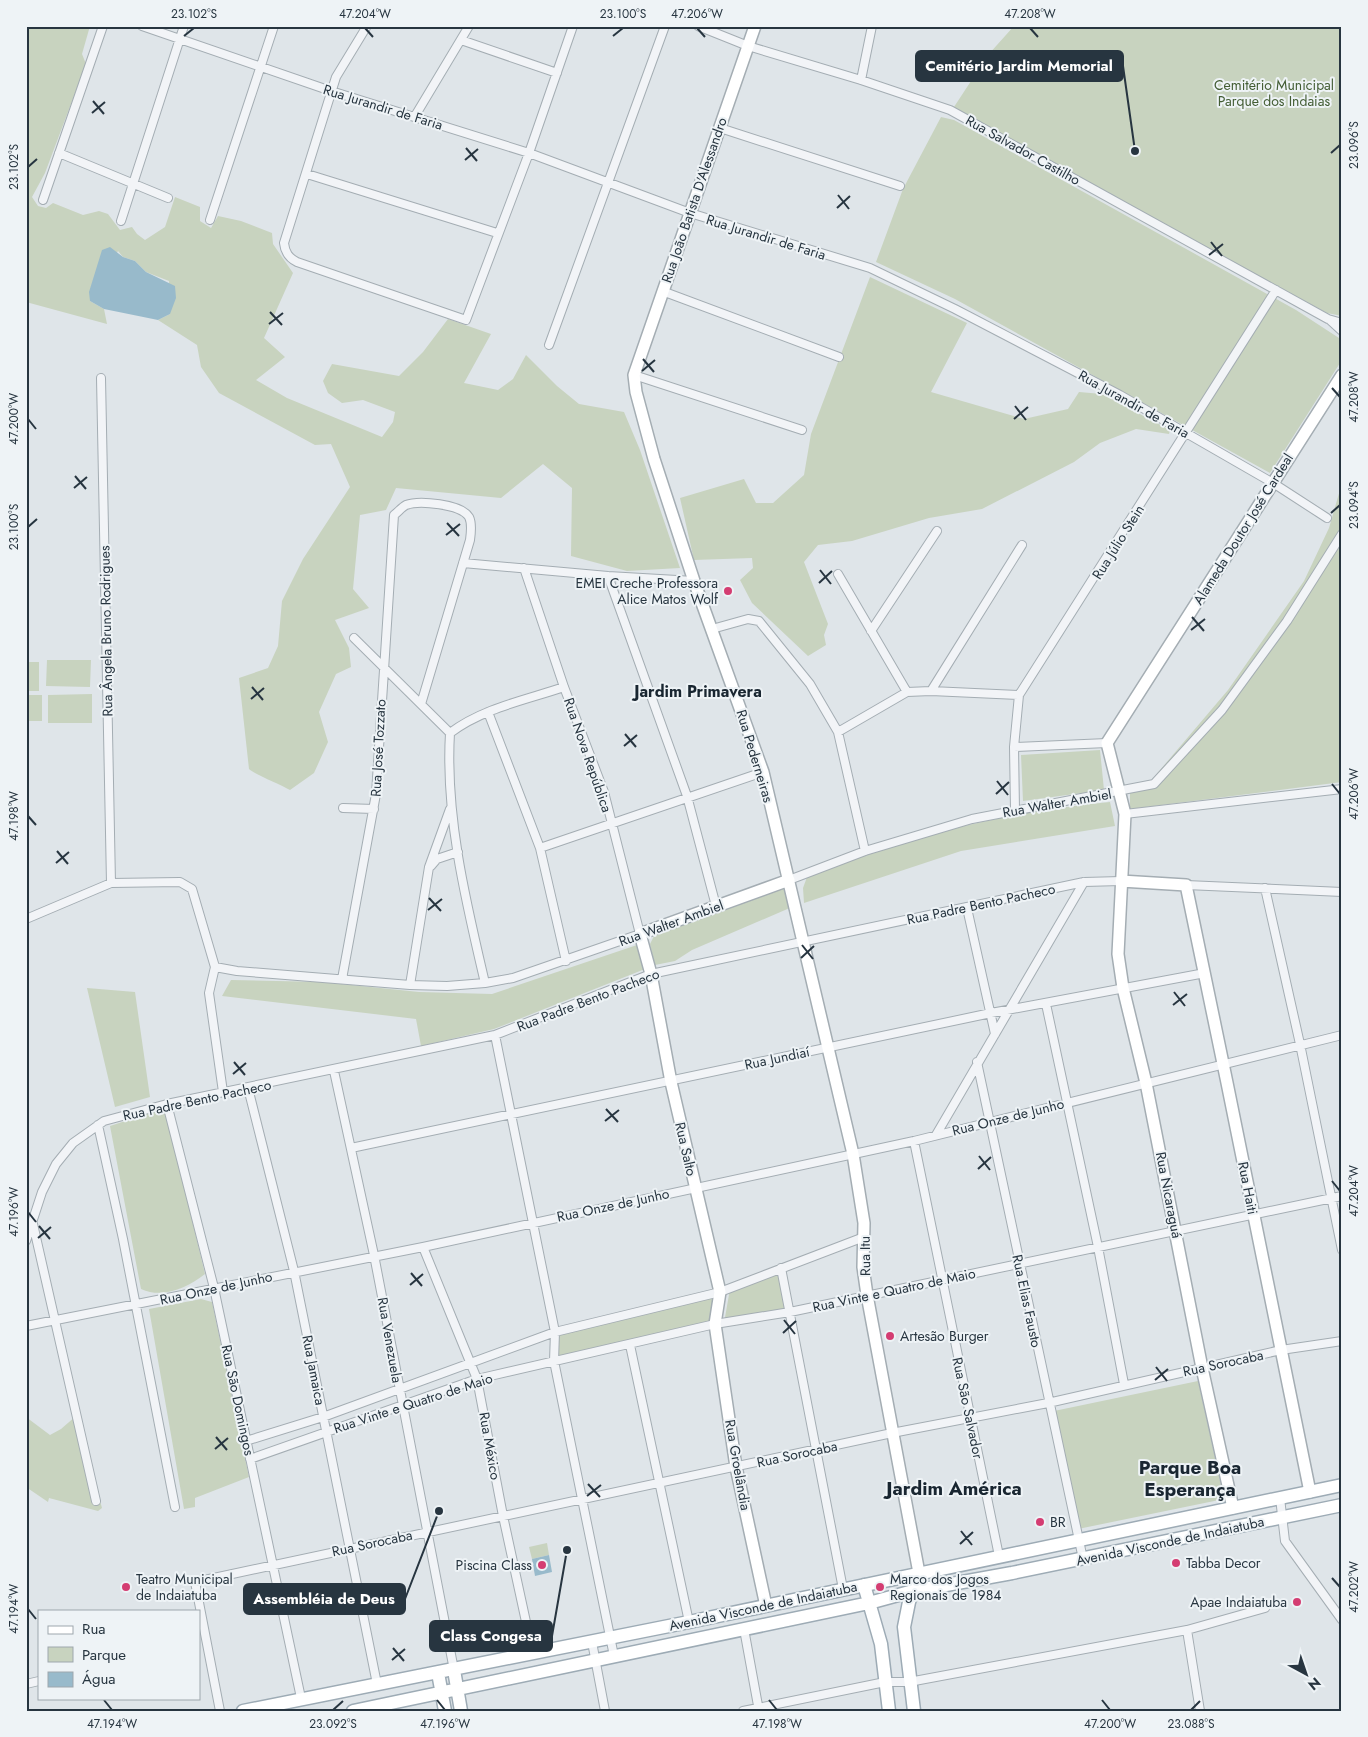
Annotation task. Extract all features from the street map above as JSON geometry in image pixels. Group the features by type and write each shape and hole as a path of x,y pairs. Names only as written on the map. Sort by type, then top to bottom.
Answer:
{"main road":[{"name":"Avenida Visconde de Indaiatuba","path":"243,1711 301,1698 592,1642 1342,1485"},
{"path":"1262,1502 1266,1521"},
{"name":"Avenida Visconde de Indaiatuba","path":"352,1711 869,1603 913,1592 1342,1505"},
{"path":"914,1711 909,1682 904,1627 919,1573"},
{"path":"864,1585 881,1644 889,1711"},
{"path":"454,1670 461,1711"},
{"path":"438,1673 445,1711"},
{"path":"291,1711 301,1698"}],"street":[{"path":"43,200 103,26"},
{"name":"Rua Jurandir de Faria","path":"142,26 331,91 529,153 690,213 870,268 1025,344 1187,433 1327,518"},
{"path":"121,221 184,26"},
{"path":"210,220 274,26"},
{"path":"367,26 340,70 331,91 307,174 284,243 288,255 298,262 466,320 497,233 529,153 574,26"},
{"path":"415,116 469,26"},
{"path":"549,345 665,26"},
{"name":"Rua Salvador Castilho","path":"698,26 748,46 861,80 950,110 1328,319 1342,323"},
{"name":"Rua João Batista D'Alessandro","path":"634,375 755,26"},
{"path":"861,80 872,26"},
{"path":"461,40 557,73"},
{"path":"720,128 900,186"},
{"path":"59,153 168,198"},
{"path":"307,174 497,233"},
{"name":"Rua Júlio Stein","path":"1014,810 1014,747 1019,695 1276,290"},
{"path":"662,291 839,357"},
{"name":"Rua Salvador Castilho","path":"1328,319 1342,332"},
{"path":"634,375 802,430"},
{"name":"Rua Pederneiras","path":"634,375 636,392 654,460 694,580 763,772 804,940"},
{"name":"Alameda Doutor José Cardeal","path":"1107,743 1342,375"},
{"name":"Rua Ângela Bruno Rodrigues","path":"101,378 111,883"},
{"name":"Rua José Tozzato","path":"342,979 374,809 394,515 405,506 417,503 434,503 460,510 468,516 471,526 470,540 463,563"},
{"path":"871,631 937,531"},
{"name":"Rua Walter Ambiel","path":"215,966 237,971 410,985 447,986 485,983 513,978 566,961 865,851 972,819 1118,793 1154,784 1222,710 1286,621 1342,534"},
{"path":"931,691 1022,545"},
{"path":"421,704 463,563 608,576 694,580"},
{"name":"Rua Nova República","path":"524,568 564,687 604,792 651,974"},
{"path":"838,574 907,692"},
{"path":"608,576 687,796 716,906"},
{"path":"712,630 748,619 759,621 810,684 838,732 865,851"},
{"path":"354,638 450,733"},
{"path":"485,983 450,808 448,763 450,733 461,724 488,712 564,687"},
{"path":"838,732 907,692 931,691 1019,695"},
{"path":"488,712 540,848 566,961"},
{"path":"1014,747 1107,743 1118,793 1125,814 1121,881"},
{"path":"540,848 687,796 763,772"},
{"path":"1125,814 1342,789"},
{"path":"343,808 374,809"},
{"path":"410,985 429,867 450,808"},
{"path":"429,867 437,860 458,852"},
{"name":"Rua Padre Bento Pacheco","path":"26,1241 42,1192 56,1164 73,1143 104,1120 167,1104 334,1071 495,1035 651,974 1084,882 1121,881 1342,892"},
{"name":"Rua Nicaraguá","path":"1121,881 1118,954 1123,988 1146,1083 1202,1368 1233,1508"},
{"path":"26,919 111,883 180,882 192,889 215,966 209,993 224,1092"},
{"path":"936,1135 977,1062 1011,1010 1084,882"},
{"name":"Rua Haiti","path":"1186,885 1224,1063 1252,1214 1310,1492"},
{"path":"1265,888 1300,1044 1342,1250"},
{"path":"967,908 995,1034"},
{"name":"Rua Itu","path":"804,940 853,1154 864,1223 863,1267 867,1295 919,1573"},
{"name":"Rua Jundiaí","path":"351,1148 991,1013 1205,973"},
{"name":"Rua Salto","path":"651,974 671,1082 720,1292 715,1324"},
{"path":"1046,1004 1098,1247 1124,1384"},
{"path":"495,1035 555,1332 554,1361 614,1656"},
{"name":"Rua Onze de Junho","path":"26,1326 423,1246 914,1141 1300,1044 1342,1036"},
{"name":"Rua Elias Fausto","path":"977,1062 1048,1403 1083,1559"},
{"name":"Rua Venezuela","path":"334,1071 374,1255 454,1670"},
{"name":"Rua Jamaica","path":"248,1088 294,1271 377,1684"},
{"name":"Rua São Domingos","path":"167,1104 214,1288 271,1564 301,1698"},
{"path":"98,1125 136,1304 175,1507"},
{"name":"Rua São Salvador","path":"914,1141 999,1556"},
{"name":"Rua Vinte e Quatro de Maio","path":"250,1459 477,1379 715,1324 790,1312 1342,1196"},
{"path":"33,1224 96,1501"},
{"name":"Rua Vinte e Quatro de Maio","path":"246,1441 323,1417 555,1332 720,1292 864,1237"},
{"name":"Rua México","path":"423,1246 477,1379 532,1654"},
{"path":"781,1268 843,1589"},
{"name":"Rua Groelândia","path":"715,1324 736,1467 766,1606"},
{"name":"Rua Sorocaba","path":"220,1711 195,1582 271,1564 582,1500 892,1433 1048,1403 1124,1384 1281,1350 1342,1341"},
{"path":"630,1345 689,1622"},
{"path":"1280,1498 1285,1541 1342,1620"},
{"path":"743,1711 885,1682 909,1682 1188,1630 1265,1608"},
{"path":"744,1629 759,1709"},
{"path":"1188,1630 1200,1711"},
{"path":"592,1642 605,1711"}],"green space":[{"path":"26,26 90,26 82,54 86,64 45,173 32,197 38,206 46,208 53,203 83,215 99,211 108,214 120,230 132,227 145,240 165,227 175,197 200,207 200,221 211,228 218,216 241,221 272,233 273,244 293,273 264,338 285,357 256,380 287,398 382,437 393,422 395,412 363,400 342,403 328,393 323,381 332,364 399,376 423,352 448,319 491,334 464,383 498,390 513,379 526,355 557,386 579,404 624,412 640,450 680,568 627,571 571,556 572,488 543,464 501,498 396,488 386,510 360,515 353,589 369,608 335,620 349,648 351,667 336,674 319,712 328,742 314,773 290,790 249,769 239,678 268,668 278,646 282,601 303,559 350,487 331,444 315,445 219,393 201,367 197,345 158,320 170,314 169,281 146,272 135,261 123,257 118,251 90,301 104,309 107,324 26,302"},
{"name":"Cemitério Municipal Parque dos Indaias","path":"1014,26 1342,26 1342,316 1327,313 1104,195 954,107 988,55"},
{"path":"941,117 954,120 1296,310 1339,338 1340,363 1270,473 955,299 876,262 903,189"},
{"path":"870,277 967,323 931,392 1024,419 1068,409 1079,392 1102,394 1170,430 1169,434 1136,429 1100,443 1074,462 982,509 929,518 852,541 818,545 804,562 828,624 824,635 826,645 808,656 752,603 740,580 753,568 752,558 694,560 680,498 744,479 756,503 773,503 804,475 811,434"},
{"path":"1342,483 1342,782 1130,809 1130,787 1149,783 1228,690 1304,581 1329,528"},
{"path":"47,660 91,660 90,687 46,686"},
{"path":"26,662 39,662 39,691 26,691"},
{"path":"92,694 92,723 48,723 48,695"},
{"path":"26,695 42,695 42,721 26,721"},
{"path":"1100,750 1104,790 1023,801 1021,755"},
{"path":"1110,802 1115,826 961,851 804,903 803,888 807,877 858,857 962,826 1050,809"},
{"path":"780,888 787,891 792,907 692,950 675,961 655,965 650,944 655,934"},
{"path":"637,945 645,969 494,1029 421,1046 416,1019 222,996 231,980 322,982 419,992 492,994"},
{"path":"87,988 135,992 150,1097 115,1107"},
{"path":"165,1108 205,1274 183,1288 158,1293 141,1289 110,1126"},
{"path":"781,1268 790,1312 724,1323 730,1289"},
{"path":"720,1292 715,1324 554,1361 555,1332"},
{"path":"201,1299 212,1302 249,1477 195,1498 195,1507 184,1509 149,1309"},
{"path":"1198,1381 1224,1499 1078,1529 1054,1411"},
{"path":"76,1416 102,1508 98,1511 49,1498 48,1502 26,1487 26,1417 50,1435 61,1429"},
{"path":"547,1543 549,1555 532,1559 529,1547"}],"water":[{"path":"110,247 123,257 135,261 146,272 175,286 176,298 170,314 158,320 104,309 90,301 89,292 102,250"},
{"name":"Piscina Class","path":"549,1555 552,1572 535,1576 532,1559"}],"place":[{"name":"Cemitério Jardim Memorial","path":"1135,151"},
{"name":"EMEI Creche Professora Alice Matos Wolf","path":"728,591"},
{"name":"Artesão Burger","path":"890,1336"},
{"name":"Assembléia de Deus","path":"439,1511"},
{"name":"BR","path":"1040,1522"},
{"name":"Class Congesa","path":"567,1550"},
{"name":"Tabba Decor","path":"1176,1563"},
{"name":"Piscina Class","path":"542,1565"},
{"name":"Teatro Municipal de Indaiatuba","path":"126,1587"},
{"name":"Marco dos Jogos Regionais de 1984","path":"880,1587"},
{"name":"Apae Indaiatuba","path":"1297,1602"}],"district":[{"name":"Jardim Primavera","path":"698,691"},
{"name":"Parque Boa Esperança","path":"1190,1478"},
{"name":"Jardim América","path":"954,1488"}]}
